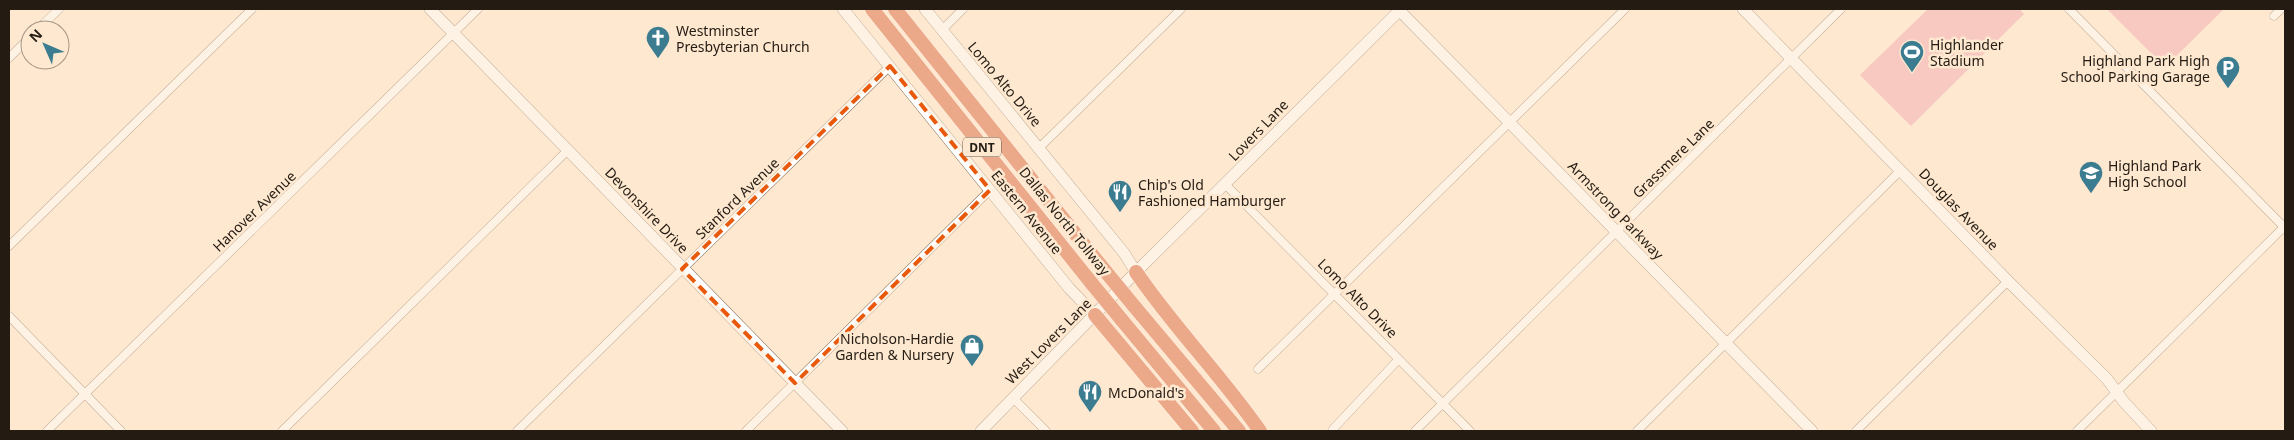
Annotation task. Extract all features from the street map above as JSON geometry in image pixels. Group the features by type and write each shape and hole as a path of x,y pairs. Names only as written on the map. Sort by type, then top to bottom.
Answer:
{"highway":[{"name":"Dallas North Tollway","path":"872,9 1120,319 1214,431"},
{"name":"Dallas North Tollway","path":"895,9 1106,272 1239,431"},
{"path":"1136,272 1190,343 1217,373 1260,431"},
{"path":"1095,315 1192,431"}],"street":[{"path":"48,20 59,9"},
{"path":"9,246 252,9"},
{"name":"Devonshire Drive","path":"430,9 842,431"},
{"name":"Hanover Avenue","path":"47,431 478,9"},
{"name":"Eastern Avenue","path":"843,9 1070,288 1095,315"},
{"name":"Lomo Alto Drive","path":"925,9 1124,253 1136,272"},
{"path":"942,30 963,9"},
{"path":"1039,148 1180,9"},
{"path":"1258,369 1625,9"},
{"name":"Douglas Avenue","path":"1744,9 2008,281 2107,378 2152,431"},
{"name":"Grassmere Lane","path":"1415,431 1841,9"},
{"path":"2069,9 2285,226 2077,431"},
{"path":"2274,16 2281,9"},
{"name":"Armstrong Parkway","path":"1400,10 1812,431"},
{"name":"Lovers Lane","path":"1136,272 1400,10"},
{"path":"9,58 20,47"},
{"name":"Stanford Avenue","path":"517,431 890,66"},
{"path":"282,431 568,150"},
{"path":"1637,431 1901,170"},
{"name":"Lomo Alto Drive","path":"1226,184 1470,431"},
{"path":"746,431 990,190"},
{"name":"West Lovers Lane","path":"981,431 1136,272"},
{"path":"1856,431 2008,281"},
{"path":"9,316 121,431"},
{"path":"1333,429 1368,395 1374,384 1398,360"},
{"path":"1013,398 1046,431"}],"highlighted area":[{"path":"890,66 990,190 795,383 682,269"}],"shaded area":[{"name":"Highlander Stadium","path":"1928,9 2019,9 2024,14 1911,126 1860,75"},
{"path":"2107,9 2224,9 2165,67"}],"place":[{"name":"Westminster Presbyterian Church","path":"658,59"},
{"name":"Highlander Stadium","path":"1912,73"},
{"name":"Highland Park High School Parking Garage","path":"2228,89"},
{"name":"Highland Park High School","path":"2091,194"},
{"name":"Chip's Old Fashioned Hamburger","path":"1120,213"},
{"name":"Nicholson-Hardie Garden & Nursery","path":"972,367"},
{"name":"McDonald's","path":"1090,413"}]}
